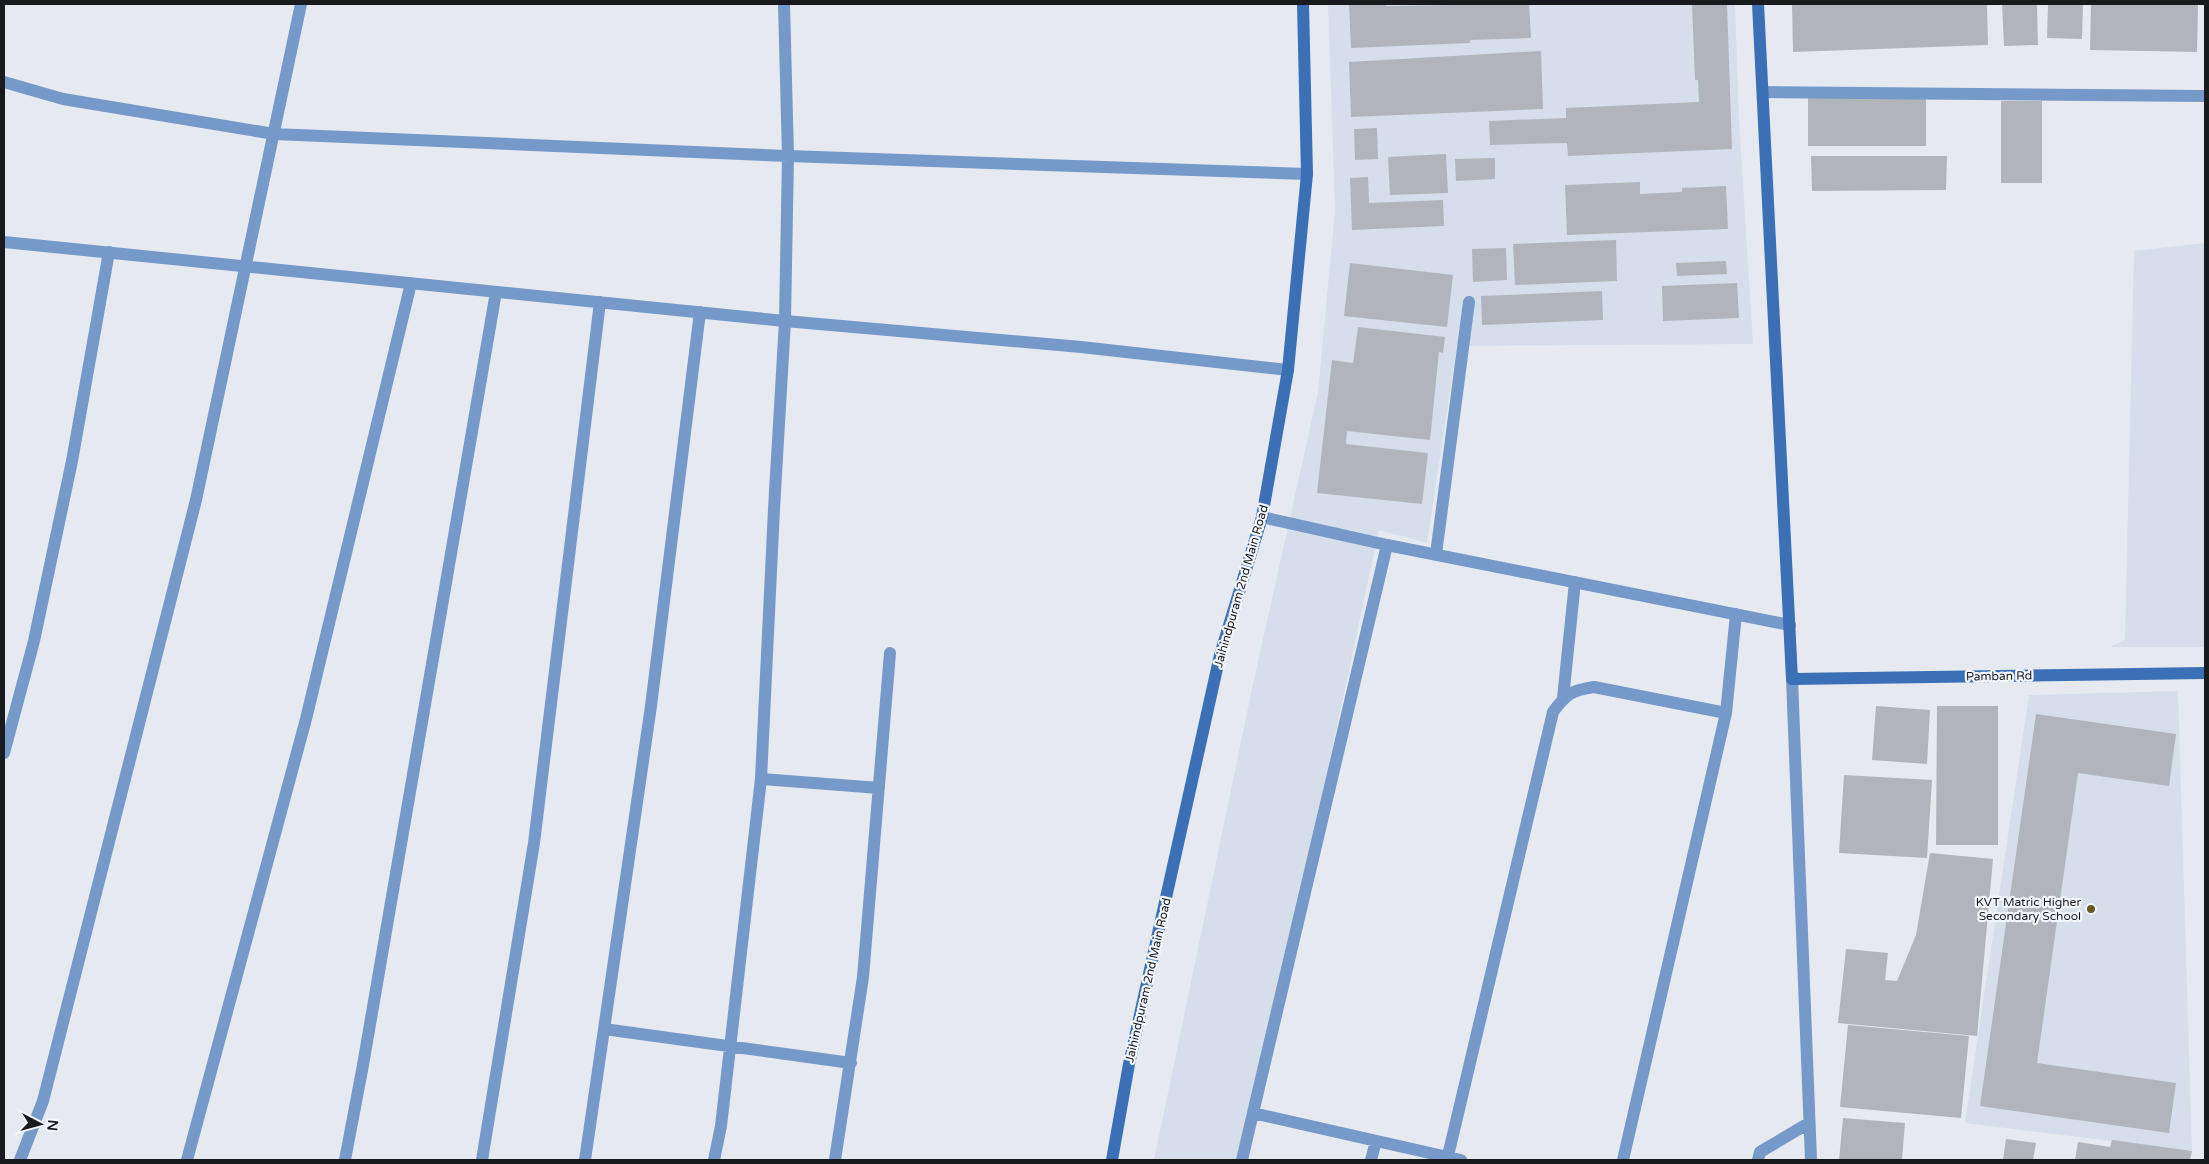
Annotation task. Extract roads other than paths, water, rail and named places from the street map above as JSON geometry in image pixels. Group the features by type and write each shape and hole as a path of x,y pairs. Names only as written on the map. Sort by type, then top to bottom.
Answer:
{"street":[{"path":"20,1160 43,1101 196,500 301,4"},
{"path":"714,1160 721,1126 761,779 785,321 788,156 784,4"},
{"name":"Jaihindpuram 2nd Main Road","path":"1112,1160 1129,1064 1220,655 1262,517 1288,370 1307,174 1303,4"},
{"path":"1758,4 1790,625 1811,1160"},
{"path":"4,82 63,99 274,134 788,156 1307,174"},
{"path":"1763,92 2205,96"},
{"path":"4,242 785,321 1081,347 1288,370"},
{"path":"4,753 34,641 66,490 109,252"},
{"path":"187,1160 306,719 411,283"},
{"path":"345,1160 365,1055 496,292"},
{"path":"482,1160 534,843 600,302"},
{"path":"1436,554 1469,302"},
{"path":"586,1160 652,706 700,312"},
{"path":"1262,517 1387,545 1790,625"},
{"path":"1242,1160 1387,545"},
{"path":"1447,1159 1554,712 1563,698 1575,582"},
{"path":"1623,1160 1726,713 1736,614"},
{"path":"835,1160 863,977 890,653"},
{"name":"Pamban Rd","path":"1792,679 2205,673"},
{"path":"1563,698 1577,690 1594,688 1726,713"},
{"path":"761,779 879,788"},
{"path":"604,1029 851,1063"},
{"path":"1253,1112 1447,1159 1461,1160"},
{"path":"1758,1160 1760,1152 1809,1123"},
{"path":"1371,1160 1376,1141"}],"place":[{"name":"KVT Matric Higher Secondary School","path":"2091,909"}]}
